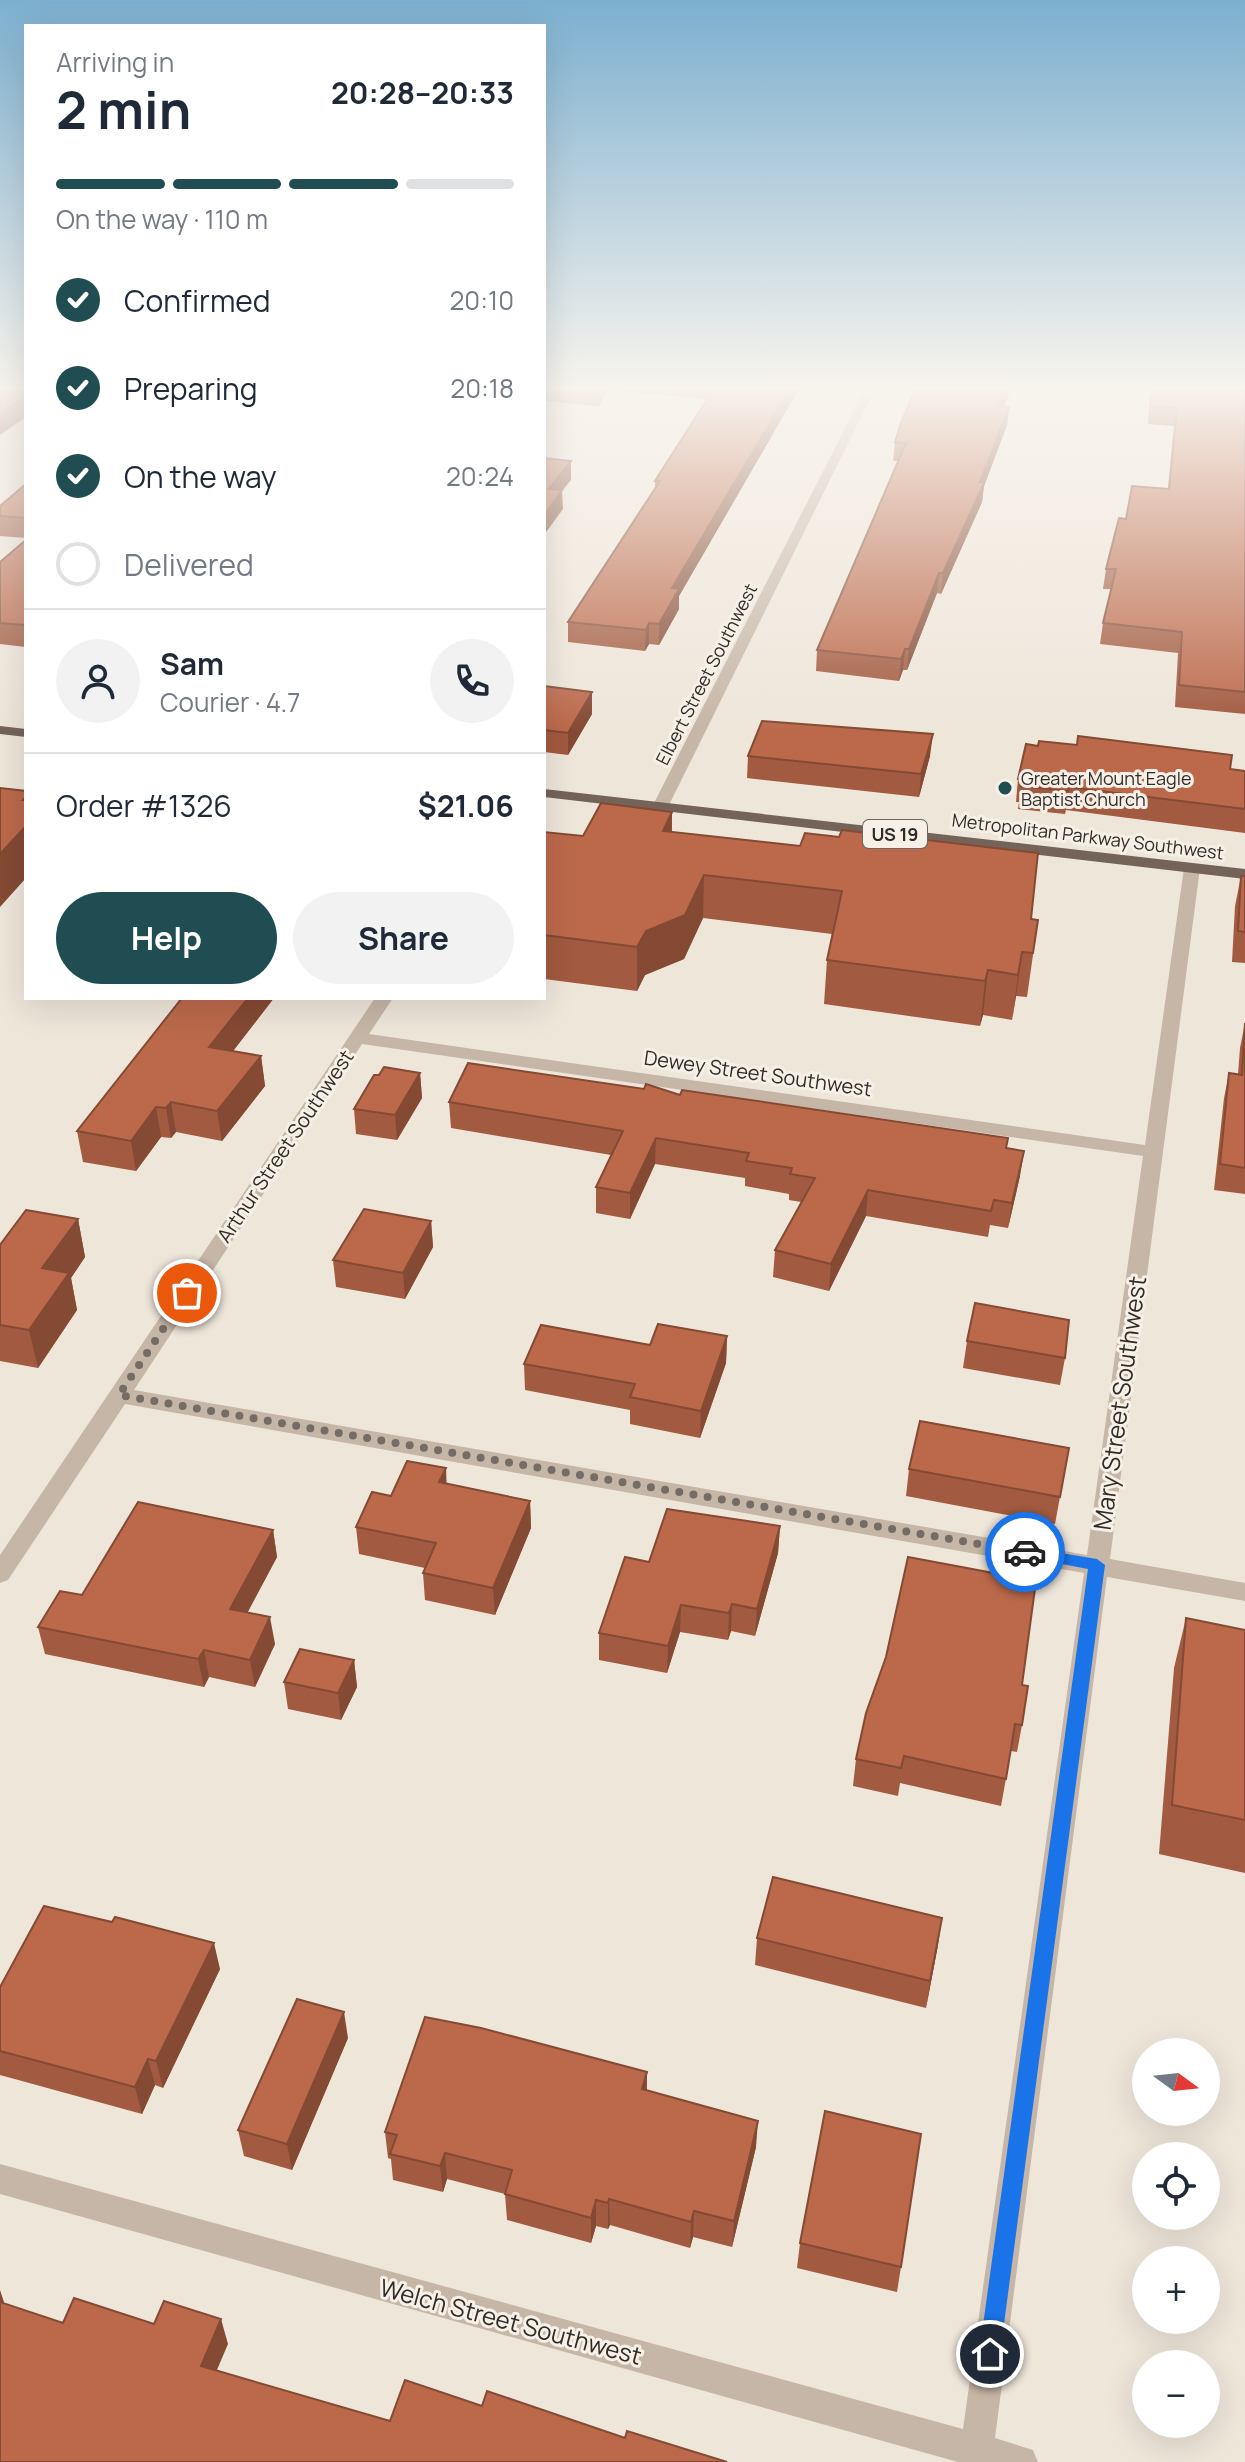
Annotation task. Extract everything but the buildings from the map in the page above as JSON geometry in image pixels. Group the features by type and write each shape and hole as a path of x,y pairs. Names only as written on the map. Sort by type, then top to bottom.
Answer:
{"main road":[{"path":"0,730 24,733"},
{"name":"Metropolitan Parkway Southwest","path":"546,793 1245,874"}],"street":[{"name":"Elbert Street Southwest","path":"660,807 813,502"},
{"name":"Mary Street Southwest","path":"976,2456 1192,868"},
{"name":"Arthur Street Southwest","path":"0,1574 383,1000"},
{"name":"Dewey Street Southwest","path":"357,1038 1153,1152"},
{"path":"119,1395 1245,1592"},
{"name":"Welch Street Southwest","path":"0,2179 976,2456 1021,2462"}],"way so far":[{"path":"187,1293 119,1395 1025,1552"}],"place":[{"name":"Greater Mount Eagle Baptist Church","path":"1005,788"}],"route":[{"path":"990,2354 1097,1565 1025,1552"}]}
